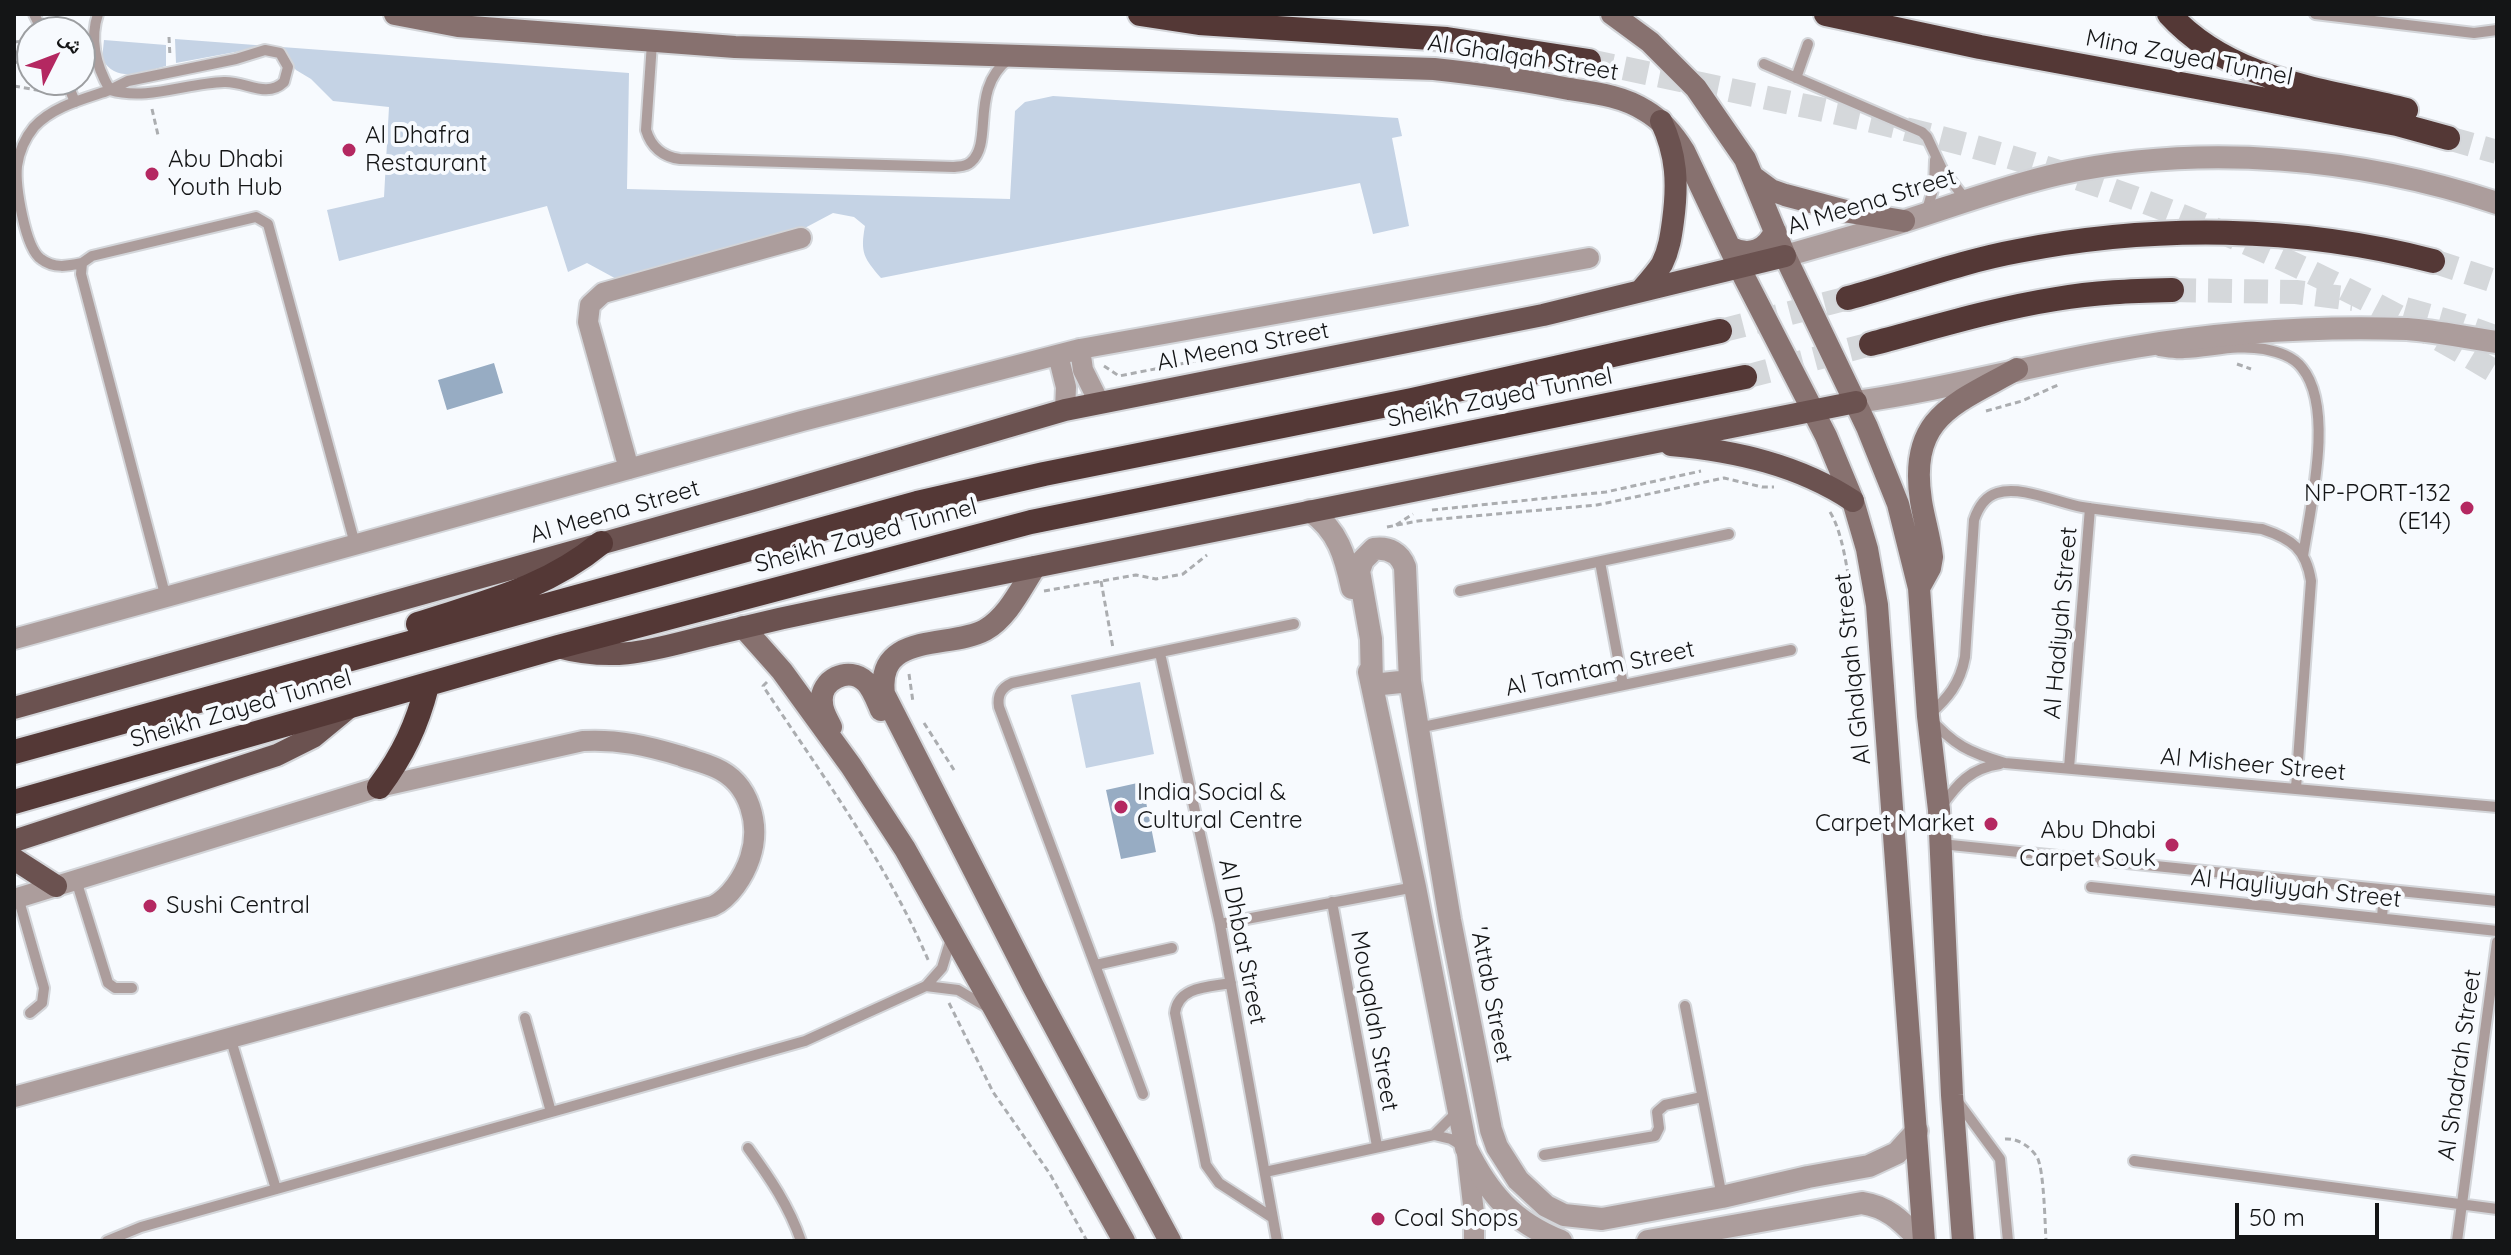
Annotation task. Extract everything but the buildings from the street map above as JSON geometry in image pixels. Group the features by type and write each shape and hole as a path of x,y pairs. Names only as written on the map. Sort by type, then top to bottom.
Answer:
{"highway":[{"path":"1140,14 1199,23 1447,39 1589,61"},
{"name":"Mina Zayed Tunnel","path":"1826,14 1965,44 2397,124 2448,138 2429,122 2406,110 2250,71 2192,36 2169,14"},
{"path":"1848,298 2014,251 2128,235 2243,233 2301,237 2394,251 2433,261"},
{"path":"1871,344 2012,307 2055,299 2097,293 2172,290"},
{"name":"Sheikh Zayed Tunnel","path":"14,752 942,497 1334,417 1720,331"},
{"name":"Sheikh Zayed Tunnel","path":"14,802 558,647 1031,522 1745,377"},
{"path":"329,664 361,642 541,583 601,543"},
{"path":"379,787 410,740 427,686"}],"main road":[{"name":"Al Ghalqah Street","path":"395,14 458,26 652,43 819,51 1391,66 1462,72 1615,97 1661,121 1684,151 1826,436 1853,501 1867,549 1877,605 1917,1131 1922,1241"},
{"name":"Al Ghalqah Street","path":"1612,14 1650,42 1696,88 1745,159 1785,256 1856,402 1898,504 1919,588 1928,716 1939,810 1952,1095 1963,1241"},
{"path":"1642,289 1661,265 1667,251 1676,196 1676,165 1661,121"},
{"path":"1751,176 1771,190 1849,212 1915,217"},
{"path":"1735,258 1735,251 1749,253 1769,243 1775,231"},
{"name":"Al Meena Street","path":"14,708 1065,410 1543,315 1642,289 1735,258 1785,256"},
{"path":"1919,588 1926,579 1932,557 1920,480 1922,451 1929,430 1945,410 2017,369"},
{"path":"558,647 600,655 642,653 743,627 1856,402"},
{"path":"1826,436 1840,424 1859,423 1867,427"},
{"path":"1646,443 1714,450 1789,469 1811,476 1853,501"},
{"path":"1035,567 1005,612 992,625 976,634 913,647 895,656 884,673 884,694 1033,986 1170,1241"},
{"path":"743,627 774,660 851,766 905,849 1124,1241"},
{"path":"851,766 822,705 826,686 842,675 855,676 866,682 891,732 913,751"},
{"path":"14,841 277,755 313,737 347,709"},
{"path":"14,859 66,883"}],"street":[{"name":"Al Meena Street","path":"1785,256 2061,174 2152,160 2245,158 2337,167 2494,201"},
{"path":"629,469 588,322 590,305 603,293 801,238"},
{"path":"14,639 629,469 1080,349 1589,258"},
{"path":"1856,402 2133,347 2215,335 2323,329 2410,329 2497,342"},
{"path":"1080,349 1083,370 1099,402"},
{"path":"1058,355 1066,387 1065,410"},
{"name":"'Attab Street","path":"1310,511 1333,532 1343,551 1459,1110 1473,1197 1474,1241"},
{"name":"'Attab Street","path":"1372,685 1371,639 1359,571 1363,560 1374,549 1381,548 1398,555 1405,567 1410,681 1450,920 1487,1113 1497,1147 1506,1164 1525,1188 1546,1206 1564,1215 1602,1219 1722,1197 1869,1166 1897,1153 1917,1131"},
{"path":"1372,685 1410,681"},
{"path":"14,1097 713,906 730,892 749,862 755,841 754,820 748,799 736,782 718,769 638,743 602,740 565,744 379,787 16,898"},
{"name":"'Attab Street","path":"1466,1149 1485,1184 1505,1206 1528,1225 1561,1241"},
{"path":"1648,1241 1862,1203 1892,1213 1922,1241"}],"lane":[{"path":"2319,15 2474,33 2497,30"},
{"path":"652,43 646,130 658,151 680,159 966,166 979,150 987,88 997,70 1012,56"},
{"path":"1796,78 1808,44"},
{"path":"96,61 110,90 131,95 223,82 271,90 284,82 288,67 280,53 265,50 128,81 110,90 75,102 51,113 34,128 21,150 16,178 29,241 37,256 59,267 82,263 92,256 256,217 268,224 355,544"},
{"path":"1764,64 1916,128 1927,137 1935,158 1966,201"},
{"path":"73,96 75,102"},
{"path":"1915,217 1934,186 1935,158"},
{"path":"82,263 81,274 97,342 166,598"},
{"path":"2133,347 2181,354 2237,346 2263,349 2290,357 2310,381 2318,412 2319,448 2303,556 2311,581 2296,788"},
{"path":"1928,716 1955,689 1962,673 1974,520 1984,500 2008,491 2090,508"},
{"name":"Al Hadiyah Street","path":"2069,768 2090,508 2262,529 2284,536 2303,556"},
{"path":"1460,591 1729,534"},
{"path":"1600,562 1623,685"},
{"path":"1143,1094 998,699 1005,686 1012,683 1294,624"},
{"name":"Al Tamtam Street","path":"1418,728 1791,650"},
{"name":"Al Dhbat Street","path":"1160,653 1220,924 1277,1241"},
{"name":"Al Misheer Street","path":"1928,716 1959,746 2005,763 2497,807"},
{"name":"Al Misheer Street","path":"1939,810 1966,776 1978,769 2005,763"},
{"path":"1941,844 2497,901"},
{"path":"66,883 108,983 115,988 132,988"},
{"path":"1220,924 1415,887"},
{"name":"Al Hayliyyah Street","path":"2091,887 2497,931"},
{"path":"2382,918 2384,890"},
{"path":"16,898 44,988 42,1003 30,1013"},
{"name":"Mouqalah Street","path":"1332,902 1377,1146"},
{"path":"107,1241 141,1227 805,1041 926,986 942,968 952,935"},
{"name":"Al Shadrah Street","path":"2457,1241 2497,942"},
{"path":"1096,965 1172,948"},
{"path":"1231,983 1186,992 1177,1001 1175,1013 1206,1165 1219,1183 1273,1218"},
{"path":"926,986 958,990 1002,1019"},
{"path":"1685,1006 1722,1197"},
{"path":"525,1018 551,1112"},
{"path":"230,1037 276,1189"},
{"path":"1952,1095 1996,1150 2003,1169 2008,1241"},
{"path":"1544,1155 1655,1136 1659,1128 1657,1112 1662,1107 1702,1097"},
{"path":"1434,1135 1459,1110"},
{"path":"1265,1172 1434,1135 1451,1139 1466,1149"},
{"path":"748,1148 774,1183 801,1241"},
{"path":"2134,1161 2497,1209"}],"path":[{"path":"14,52 20,52 20,63 14,62"},
{"path":"151,101 158,135"},
{"path":"1287,343 1310,325"},
{"path":"1104,366 1119,376 1226,355"},
{"path":"2231,362 2251,369"},
{"path":"1984,411 2022,401 2061,383"},
{"path":"1432,510 1606,492 1709,469"},
{"path":"1381,529 1395,525 1597,505 1724,478 1762,487 1784,488 1773,482"},
{"path":"1825,505 1835,520 1857,638"},
{"path":"1395,525 1416,512"},
{"path":"1039,592 1136,575 1156,579 1183,574 1213,549"},
{"path":"1101,581 1116,662"},
{"path":"913,647 909,681 914,705"},
{"path":"772,678 763,686 853,820 917,934 932,969"},
{"path":"918,714 954,770"},
{"path":"945,996 993,1092 1050,1174 1087,1241"},
{"path":"1989,1141 2014,1138 2038,1158 2046,1241"}],"shaded area":[{"path":"175,39 629,73 627,189 1010,199 1015,111 1025,102 1053,96 1398,118 1402,136 1392,138 1409,226 1373,234 1360,183 881,278 865,255 865,226 854,217 833,213 801,230 622,282 587,263 568,272 547,206 339,261 327,210 384,197 389,107 333,101 285,57 257,48 176,63"},
{"path":"104,40 166,45 166,66 131,74 115,71 102,59"},
{"path":"494,363 503,393 447,410 438,380"},
{"path":"1140,682 1154,754 1086,768 1071,695"},
{"path":"1142,782 1156,852 1121,859 1106,790"}],"tunnel":[{"path":"1589,61 1921,133 2091,183 2152,204 2270,253 2386,310 2497,373"},
{"path":"2448,138 2497,152"},
{"path":"2433,261 2497,282"},
{"path":"2172,290 2296,292 2353,299"},
{"path":"1720,331 1848,298"},
{"path":"2405,309 2492,336"},
{"path":"1745,377 1871,344"}],"place":[{"name":"Al Dhafra Restaurant","path":"349,150"},
{"name":"Abu Dhabi Youth Hub","path":"152,174"},
{"name":"NP-PORT-132 (E14)","path":"2467,508"},
{"name":"India Social & Cultural Centre","path":"1121,807"},
{"name":"Carpet Market","path":"1991,824"},
{"name":"Abu Dhabi Carpet Souk","path":"2172,845"},
{"name":"Sushi Central","path":"150,906"},
{"name":"Coal Shops","path":"1378,1219"}]}
